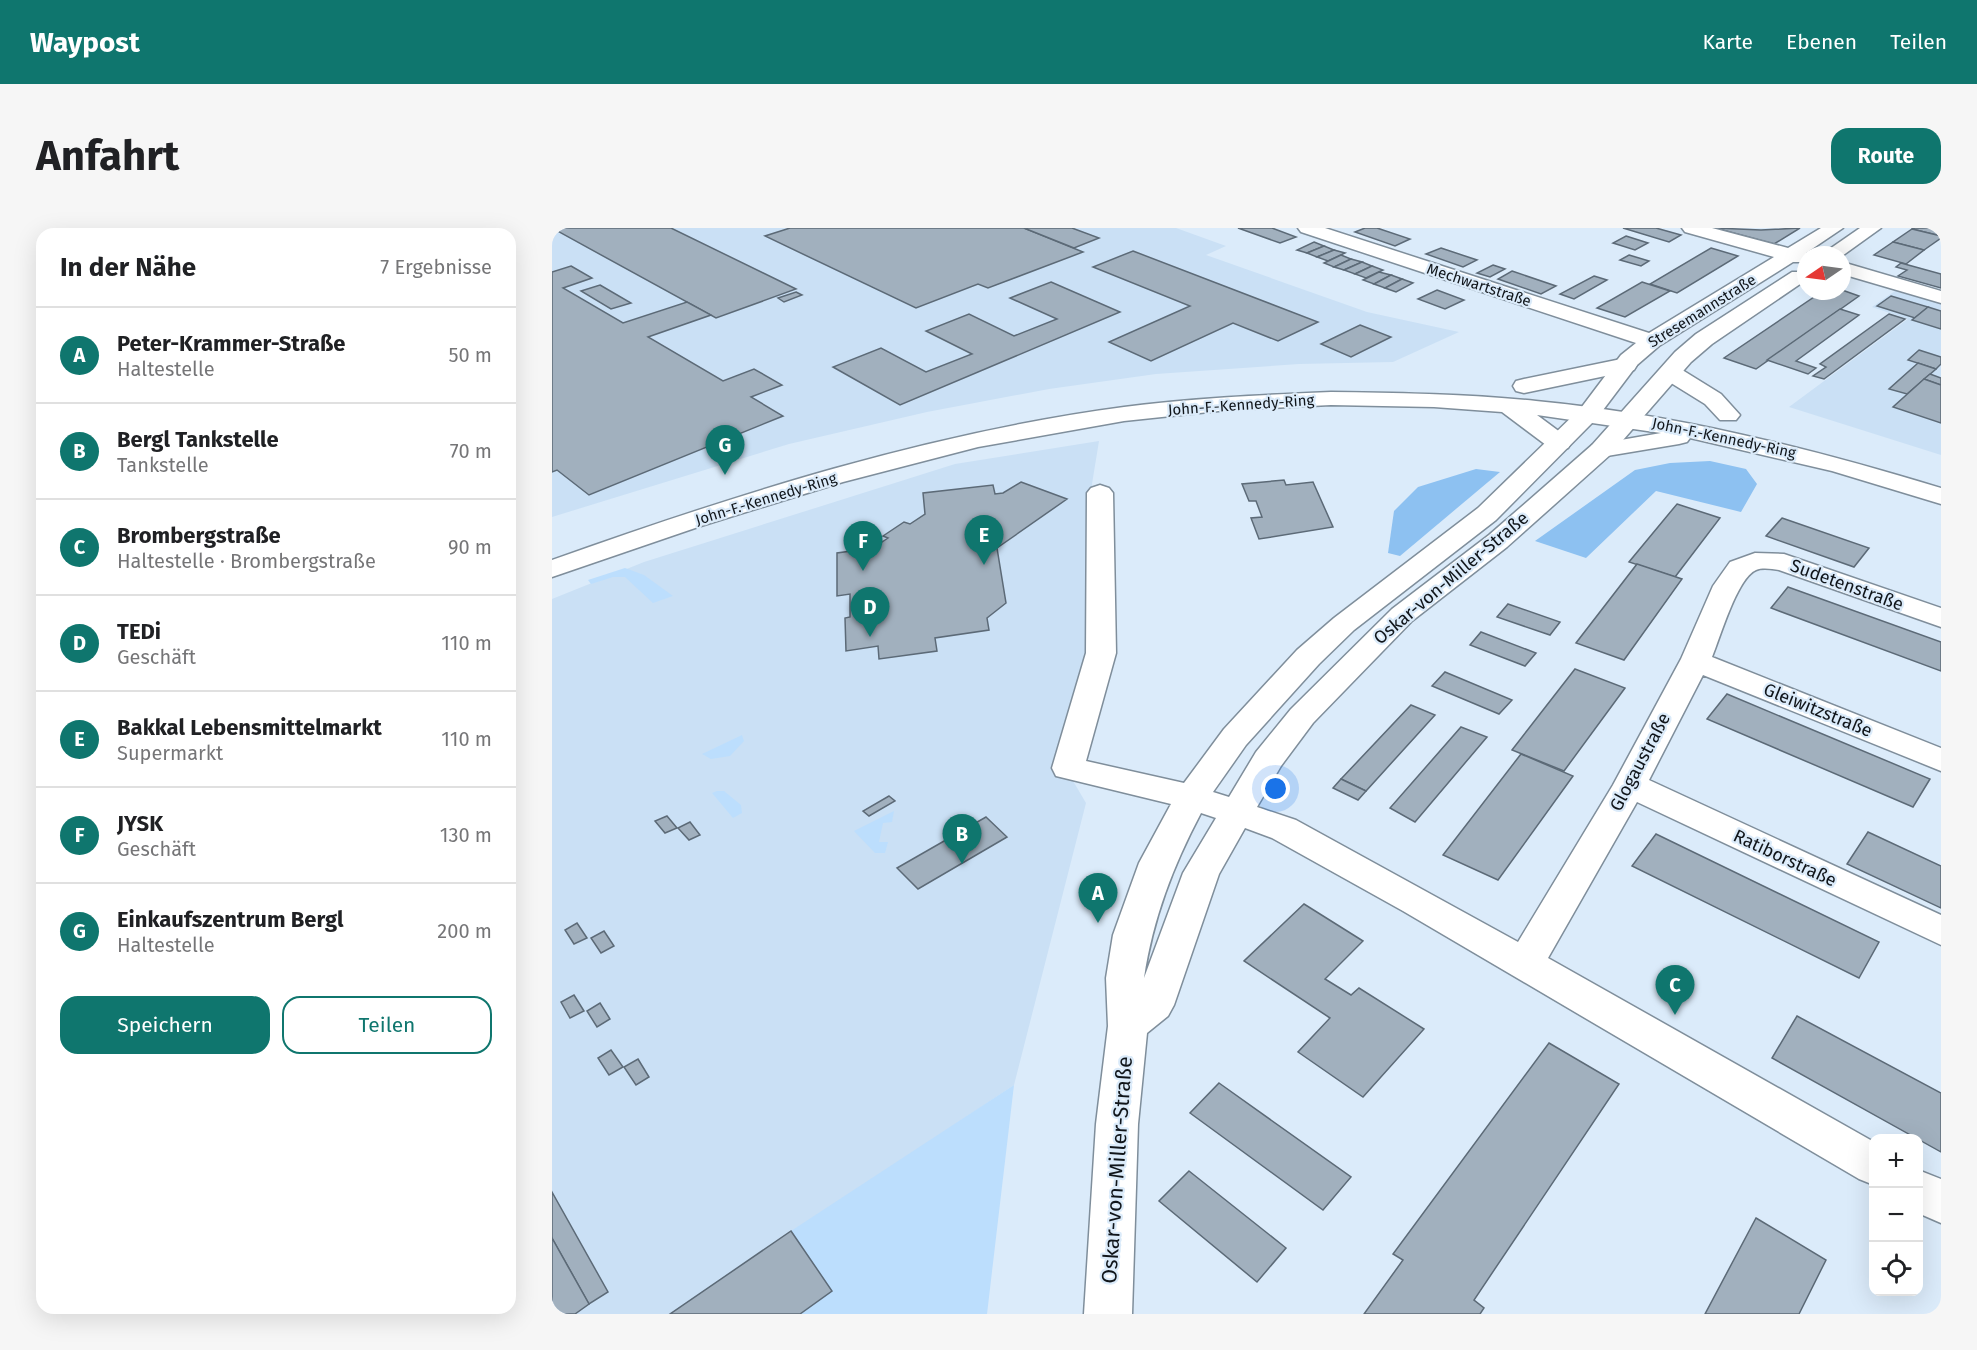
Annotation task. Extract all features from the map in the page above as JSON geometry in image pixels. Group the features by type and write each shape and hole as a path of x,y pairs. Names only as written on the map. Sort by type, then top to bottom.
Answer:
{"street":[{"name":"Mechwartstraße","path":"1307,228 1651,340"},
{"path":"1691,228 1797,258"},
{"name":"Stresemannstraße","path":"1812,246 1834,228"},
{"path":"1845,246 1872,228"},
{"name":"Stresemannstraße","path":"1596,404 1626,365 1651,340 1797,259"},
{"path":"1851,271 1941,297"},
{"name":"Stresemannstraße","path":"1637,410 1683,357 1704,339 1797,277"},
{"path":"1524,386 1626,365"},
{"path":"1671,373 1713,399 1728,415"},
{"name":"John-F.-Kennedy-Ring","path":"552,544 824,460 987,422 1075,406 1162,394 1279,384 1389,381 1524,386 1596,404 1637,410 1710,434 1828,462 1941,496"},
{"name":"John-F.-Kennedy-Ring","path":"552,569 842,476 944,448 1035,429 1180,408 1290,400 1419,398 1506,404 1596,404"},
{"path":"1506,404 1558,443"},
{"name":"Oskar-von-Miller-Straße","path":"1108,1314 1117,1124 1128,1026 1125,978 1132,936 1157,863 1192,796 1235,737 1308,657 1344,624 1486,514 1596,404"},
{"name":"John-F.-Kennedy-Ring","path":"1637,410 1679,406 1728,415 1808,436 1941,478"},
{"name":"Oskar-von-Miller-Straße","path":"1128,1026 1154,1005 1201,873 1237,811 1282,742 1302,716 1342,673 1402,615 1498,541 1601,450 1637,410"},
{"path":"1601,450 1650,440 1710,434"},
{"path":"1100,493 1101,653 1068,768 1192,796 1284,829 1869,1161"},
{"name":"Sudetenstraße","path":"1752,562 1769,560 1798,566 1941,618"},
{"name":"Glogaustraße","path":"1525,964 1630,785 1643,754 1695,661 1731,581 1741,567 1752,562"},
{"name":"Gleiwitzstraße","path":"1695,661 1941,760"},
{"name":"Ratiborstraße","path":"1630,785 1941,931"},
{"path":"1923,1193 1941,1202"}],"shaded area":[{"path":"552,228 1176,228 1226,246 1206,255 1367,312 1459,332 1393,362 1299,364 1156,374 1049,389 927,412 789,444 552,517"},
{"path":"1895,291 1941,304 1941,455 1789,407 1908,319 1872,307"},
{"path":"1099,441 1092,484 1096,505 1101,653 1066,769 1086,803 1014,1085 670,1314 552,1314 552,599 644,562 955,464"},
{"path":"1710,461 1746,469 1757,484 1741,512 1656,491 1586,558 1535,541 1635,470 1670,463"},
{"path":"1476,469 1500,472 1400,556 1388,553 1394,511 1418,487"},
{"path":"625,568 644,575 673,596 653,603 625,577 613,577 591,584 588,580"},
{"path":"742,735 744,741 730,756 711,759 702,754"},
{"path":"724,791 741,805 742,813 733,818 712,793"},
{"path":"894,811 892,822 883,823 879,842 888,842 885,853 875,853 854,831"},
{"path":"1014,1085 987,1314 800,1314 831,1291 791,1231"}],"building":[{"path":"552,228 671,228 796,289 716,318"},
{"path":"790,228 1024,228 1083,252 988,288 978,284 916,308 765,236"},
{"path":"1024,228 1072,228 1099,238 1074,248"},
{"path":"1238,228 1272,228 1296,237 1280,243"},
{"path":"1365,228 1377,228 1410,239 1395,246 1355,232"},
{"path":"1623,228 1656,228 1681,235 1669,242"},
{"path":"1715,228 1761,230 1800,228 1774,244"},
{"path":"1913,228 1941,228 1941,236 1912,229"},
{"path":"1912,229 1941,236 1941,238 1924,250 1893,242"},
{"path":"1626,236 1648,243 1635,250 1613,243"},
{"path":"1314,242 1324,246 1307,253 1297,250"},
{"path":"1893,242 1924,250 1906,264 1874,255"},
{"path":"1324,246 1334,250 1317,257 1307,253"},
{"path":"1441,248 1477,260 1463,267 1426,254"},
{"path":"1711,248 1738,256 1677,293 1650,284"},
{"path":"1334,250 1345,253 1328,261 1317,257"},
{"path":"1133,251 1318,322 1278,341 1233,323 1151,361 1109,342 1190,306 1093,267"},
{"path":"1341,255 1351,259 1334,267 1324,263"},
{"path":"1629,255 1649,261 1641,266 1620,260"},
{"path":"1351,259 1362,262 1344,270 1334,267"},
{"path":"1362,262 1372,266 1355,274 1344,270"},
{"path":"1901,263 1941,274 1941,288 1898,276 1907,270 1896,267"},
{"path":"1493,265 1505,269 1490,277 1477,273"},
{"path":"571,266 592,278 563,288 623,323 687,302 711,315 648,337 723,381 754,369 782,385 751,397 783,416 589,495 557,470 552,472 552,272"},
{"path":"1372,266 1383,270 1366,278 1355,274"},
{"path":"1512,271 1556,286 1541,294 1498,279"},
{"path":"1379,272 1391,275 1374,284 1363,280"},
{"path":"1391,275 1402,279 1385,288 1374,284"},
{"path":"1594,276 1607,280 1574,299 1560,294"},
{"path":"1402,279 1413,283 1396,292 1385,288"},
{"path":"1051,282 1120,312 900,405 833,367 881,348 926,372 972,354 926,331 969,314 1014,336 1057,319 1010,298"},
{"path":"1642,282 1670,291 1625,317 1597,308"},
{"path":"600,285 631,303 611,309 581,291"},
{"path":"1437,290 1464,300 1445,309 1418,299"},
{"path":"796,292 802,295 784,302 778,298"},
{"path":"1851,293 1859,296 1756,369 1724,358 1810,300 1851,300"},
{"path":"1891,296 1928,307 1915,318 1877,306"},
{"path":"1928,307 1941,311 1941,329 1912,320"},
{"path":"1840,309 1859,315 1796,361 1816,368 1808,374 1767,360"},
{"path":"1889,314 1905,319 1824,379 1813,376 1826,367 1820,364"},
{"path":"1360,325 1391,337 1351,357 1321,344"},
{"path":"1919,350 1941,357 1941,364 1936,369 1908,360"},
{"path":"1918,363 1936,369 1907,394 1889,389"},
{"path":"1930,374 1941,378 1941,385 1924,379"},
{"path":"1924,379 1941,385 1941,423 1893,407"},
{"path":"1284,480 1286,485 1313,482 1333,527 1259,539 1251,518 1262,517 1256,501 1249,501 1242,484"},
{"path":"1021,482 1067,499 997,548 1006,603 987,618 989,630 935,638 937,651 879,659 878,646 846,651 845,618 850,617 850,594 837,596 837,553 873,548 888,538 883,536 904,522 910,524 925,514 923,493 993,485 995,494 1003,493"},
{"path":"1677,504 1720,518 1675,577 1629,562"},
{"path":"1782,518 1869,548 1854,567 1766,536"},
{"path":"1637,564 1682,579 1624,660 1576,643"},
{"path":"1788,587 1941,642 1941,671 1771,608"},
{"path":"1508,604 1560,622 1550,635 1497,617"},
{"path":"1481,632 1536,653 1525,666 1470,645"},
{"path":"1575,669 1625,688 1564,771 1512,750"},
{"path":"1445,672 1512,700 1499,714 1432,686"},
{"path":"1727,694 1930,779 1913,807 1707,719"},
{"path":"1411,705 1435,715 1366,791 1341,779"},
{"path":"1461,727 1487,737 1415,822 1390,808"},
{"path":"1521,754 1573,776 1498,880 1443,855"},
{"path":"1341,779 1366,791 1358,800 1333,788"},
{"path":"889,796 895,801 869,816 863,811"},
{"path":"667,816 677,828 665,833 655,821"},
{"path":"986,817 1007,837 918,889 897,868"},
{"path":"690,822 700,835 689,840 678,828"},
{"path":"1868,832 1941,866 1941,908 1847,864"},
{"path":"1656,834 1879,942 1859,978 1632,866"},
{"path":"1304,904 1363,941 1325,979 1351,995 1359,988 1424,1029 1363,1097 1298,1052 1330,1018 1244,961"},
{"path":"577,923 587,938 574,944 565,930"},
{"path":"604,931 614,946 601,953 591,938"},
{"path":"574,995 584,1011 570,1018 561,1002"},
{"path":"600,1003 610,1019 597,1027 587,1011"},
{"path":"1797,1016 1941,1093 1941,1152 1923,1142 1923,1134 1909,1134 1772,1058"},
{"path":"1549,1043 1619,1084 1474,1300 1484,1308 1480,1314 1364,1314 1403,1260 1393,1254"},
{"path":"611,1050 623,1067 609,1075 598,1058"},
{"path":"638,1059 649,1077 636,1085 624,1067"},
{"path":"1219,1083 1351,1177 1323,1210 1190,1113"},
{"path":"1189,1171 1286,1248 1257,1282 1159,1201"},
{"path":"552,1192 608,1292 589,1304 552,1238"},
{"path":"1756,1218 1826,1260 1799,1314 1705,1314"},
{"path":"791,1231 832,1291 800,1314 670,1314"},
{"path":"552,1238 589,1304 575,1314 552,1314"}],"place":[{"name":"Einkaufszentrum Bergl","path":"725,475"},
{"name":"Bakkal Lebensmittelmarkt","path":"984,565"},
{"name":"JYSK","path":"863,571"},
{"name":"TEDi","path":"870,637"},
{"name":"Bergl Tankstelle","path":"962,864"},
{"name":"Peter-Krammer-Straße","path":"1098,923"},
{"name":"Brombergstraße","path":"1675,1015"}]}
